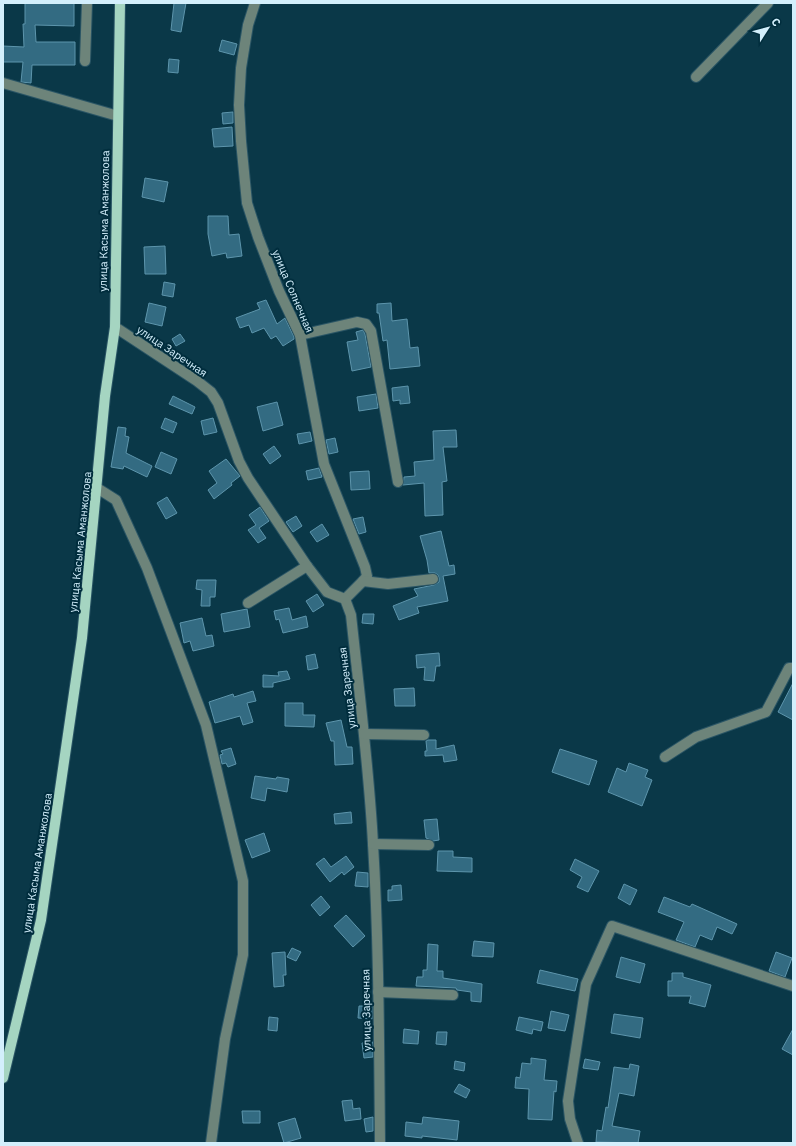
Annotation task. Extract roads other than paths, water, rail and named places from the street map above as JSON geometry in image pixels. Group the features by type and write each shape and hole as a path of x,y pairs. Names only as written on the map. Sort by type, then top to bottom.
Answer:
{"main road":[{"name":"улица Касыма Аманжолова","path":"3,1078 42,920 82,638 105,396 115,327 120,3"}],"street":[{"path":"85,60 87,3"},
{"name":"улица Солнечная","path":"255,3 248,25 241,68 239,105 240,141 247,203 258,237 279,291 300,335 324,464 364,567 367,576 364,581"},
{"path":"696,77 768,3"},
{"path":"3,84 118,116"},
{"path":"300,335 357,322 366,324 371,331 398,482"},
{"name":"улица Заречная","path":"115,327 197,381 211,392 218,403 239,461 248,478 307,566 327,592 345,599 351,615 364,734 373,844 378,992 380,1143"},
{"path":"97,488 116,500 147,568 203,718 243,881 243,956 225,1039 211,1143"},
{"path":"248,603 307,566"},
{"path":"345,599 364,581 388,584 433,579"},
{"path":"665,757 696,737 766,712 789,668 793,668"},
{"path":"364,734 424,735"},
{"path":"373,844 429,845"},
{"path":"578,1143 570,1119 568,1101 586,984 612,926 793,986"},
{"path":"378,992 453,995"}]}
